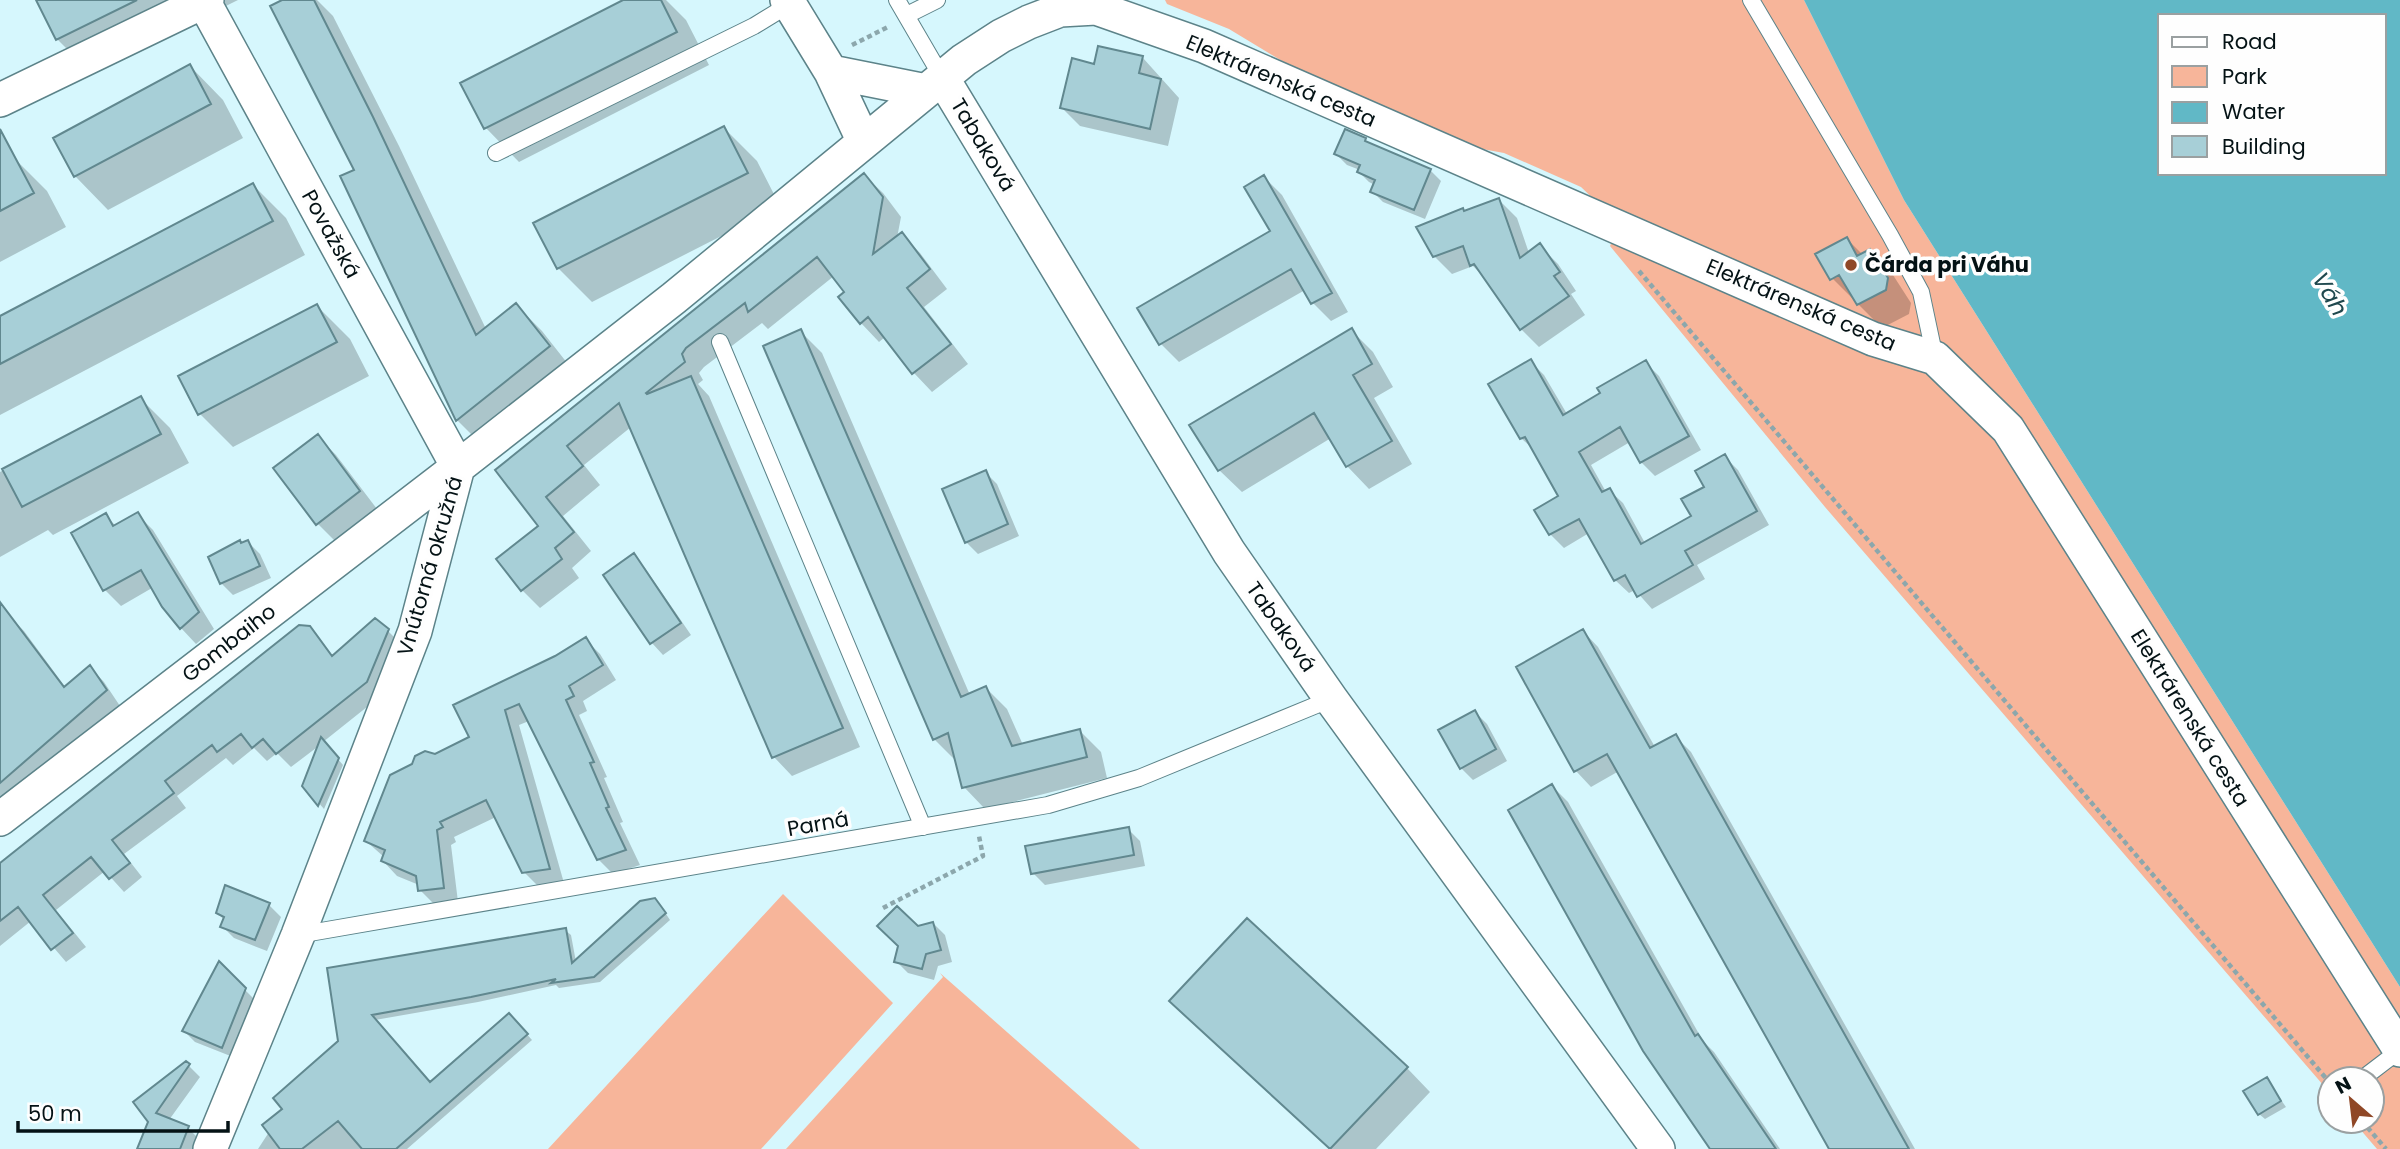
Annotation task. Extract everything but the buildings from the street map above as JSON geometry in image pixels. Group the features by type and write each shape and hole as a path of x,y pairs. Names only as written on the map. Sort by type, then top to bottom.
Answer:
{"street":[{"path":"0,100 205,1"},
{"name":"Považská","path":"205,1 457,467"},
{"path":"788,2 837,61 864,142"},
{"name":"Elektrárenská cesta","path":"934,85 964,60 1029,22 1060,10 1096,8 1205,46 1873,339 1935,358 2008,429 2400,1050"},
{"path":"837,61 934,85"},
{"name":"Vnútorná okružná","path":"210,1149 298,934 415,631 457,467 674,298 934,85"},
{"name":"Tabaková","path":"934,85 1229,552 1331,699 1658,1149"},
{"name":"Gombaiho","path":"0,819 457,467"}],"lane":[{"path":"897,0 901,20 934,85"},
{"path":"901,20 937,0"},
{"path":"1751,0 1921,292 1935,358"},
{"path":"496,153 754,26 788,2"},
{"path":"720,342 923,827"},
{"name":"Parná","path":"298,934 1048,805 1139,778 1331,699"},
{"path":"2380,1065 2400,1050"}],"path":[{"path":"837,61 901,20"},
{"path":"1639,270 2316,1067"},
{"path":"883,908 983,856 976,818"},
{"path":"2374,1135 2386,1149"}],"green space":[{"path":"1165,0 1804,0 1904,200 2400,987 2400,1149 2377,1149 2365,1135 2386,1135 2386,1065 2316,1065 2316,1077 1825,507 1610,246 1624,216 1603,208 1581,187 1504,153 1466,146 1332,87 1229,29 1167,4"},
{"path":"783,894 893,1003 761,1149 548,1149"},
{"path":"940,973 1140,1149 786,1149 943,977"}],"water":[{"name":"Váh","path":"1804,0 2400,0 2400,987 1904,200"}],"place":[{"name":"Čárda pri Váhu","path":"1851,265"}]}
